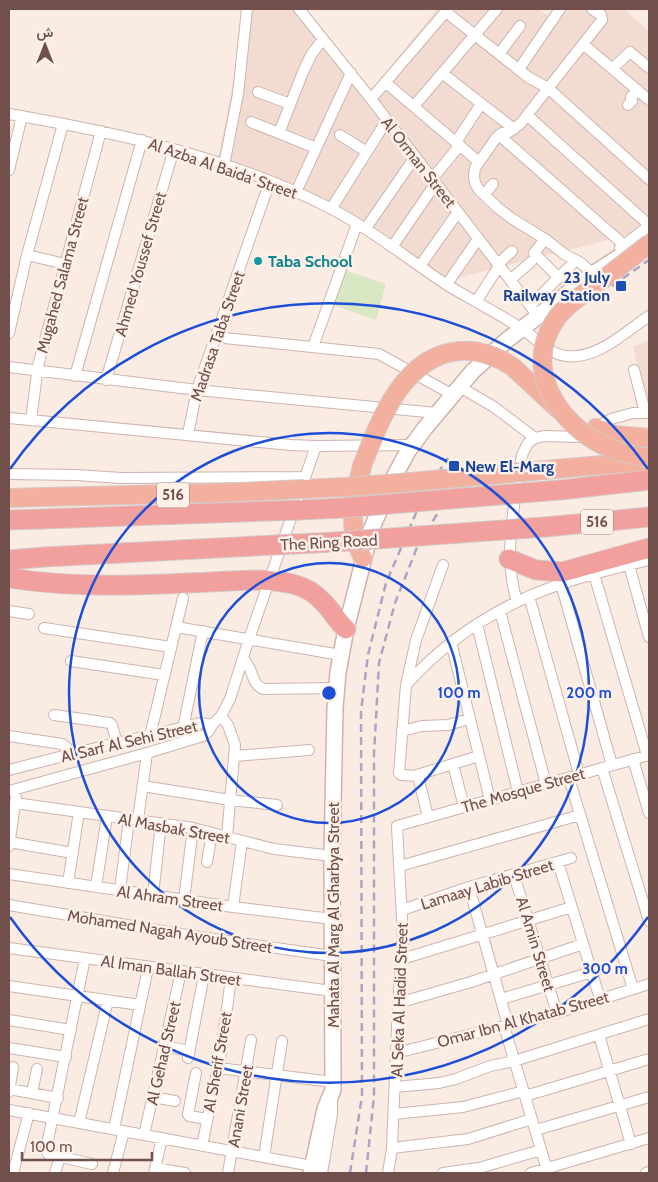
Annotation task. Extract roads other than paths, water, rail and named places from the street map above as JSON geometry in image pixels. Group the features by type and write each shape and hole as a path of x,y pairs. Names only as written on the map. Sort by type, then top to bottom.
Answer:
{"highway":[{"path":"560,411 550,395 544,376 544,347 550,329 572,302 649,242"},
{"path":"363,558 355,540 352,521 362,466 384,417 403,384 416,369 442,354 471,350 498,358 513,367 595,441 621,452 649,460"},
{"path":"596,428 616,435 649,438"},
{"name":"516","path":"9,498 205,494 388,484 649,460"},
{"name":"The Ring Road","path":"9,520 341,508 649,480"},
{"name":"The Ring Road","path":"9,560 399,538 527,529 649,517"},
{"path":"510,559 536,570 562,572 649,548"},
{"path":"9,578 46,583 93,585 270,581 303,587 313,592 346,628"}],"main road":[{"name":"Mahata Al Marg Al Gharbya Street","path":"315,1171 325,1110 333,1086 332,856 336,688 346,628 363,558 381,503 413,445 437,413 473,371 522,329 534,311 591,272 623,253 649,242"}],"street":[{"path":"224,165 238,94 247,9"},
{"name":"Al Orman Street","path":"299,9 351,73 534,311"},
{"path":"414,106 497,9"},
{"path":"519,69 560,9"},
{"path":"527,115 649,225 591,272 545,239 511,218 477,187 474,180 474,172 499,135 517,126 527,115 602,19 601,15 592,9"},
{"path":"371,99 447,10 499,54 540,85 548,88 649,179"},
{"path":"499,54 520,26"},
{"path":"279,133 306,64 323,39"},
{"path":"583,44 649,100"},
{"path":"613,68 630,52 649,68"},
{"path":"296,192 351,73"},
{"path":"442,73 481,104 517,126"},
{"path":"385,82 479,162"},
{"path":"628,105 632,102 631,97 638,90"},
{"path":"258,92 290,104"},
{"path":"392,247 458,144 481,104"},
{"name":"Al Azba Al Baida' Street","path":"9,114 142,140 224,165 296,192 362,226 447,284 522,329 557,354 576,357 586,355 603,347 649,316"},
{"path":"9,170 22,116"},
{"path":"331,209 387,120"},
{"path":"251,122 316,148"},
{"path":"9,332 27,256 63,124"},
{"name":"Mugahed Salama Street","path":"31,420 37,372 101,132"},
{"path":"340,135 367,152"},
{"path":"499,135 624,245"},
{"path":"75,376 142,140"},
{"name":"Ahmed Youssef Street","path":"106,380 174,149"},
{"path":"313,347 362,226 416,157"},
{"name":"Madrasa Taba Street","path":"188,434 198,390 270,181"},
{"path":"484,194 493,184"},
{"path":"420,266 458,212"},
{"path":"447,284 478,239"},
{"path":"545,239 534,253 558,277"},
{"path":"476,302 499,265 512,251"},
{"path":"27,256 65,264"},
{"path":"534,311 558,277 576,260"},
{"path":"510,280 531,262"},
{"path":"216,337 379,354 494,407 535,438"},
{"path":"9,367 37,372 198,390 437,413"},
{"path":"518,602 512,581 510,536 522,455 528,443 535,438 544,436 580,437 611,419 647,412 645,398 634,370"},
{"path":"9,418 291,445 413,445"},
{"path":"212,725 221,716 230,699 316,446"},
{"path":"9,474 121,478 304,477"},
{"path":"406,685 451,642 500,611 530,596 561,584 649,560"},
{"path":"443,565 416,640 406,685 399,774 417,775 479,756"},
{"path":"629,565 649,637"},
{"path":"594,574 648,755"},
{"path":"561,584 607,767 649,921"},
{"path":"530,596 580,774"},
{"path":"150,736 183,598"},
{"path":"9,611 29,614"},
{"path":"500,611 546,784"},
{"path":"477,624 518,792"},
{"path":"176,627 341,655"},
{"path":"44,628 171,647"},
{"path":"180,744 203,631"},
{"path":"451,642 490,800"},
{"path":"243,659 251,668 256,684 263,689 336,688"},
{"path":"71,660 164,675"},
{"path":"54,716 110,723 117,743"},
{"path":"221,716 233,735 235,745 226,837"},
{"path":"402,731 422,726 448,725 469,719"},
{"name":"Al Sarf Al Sehi Street","path":"9,770 201,723 212,725 203,736 180,744 13,790"},
{"path":"9,736 62,744 70,754"},
{"path":"234,756 309,750"},
{"path":"120,890 147,753"},
{"name":"The Mosque Street","path":"397,826 648,755"},
{"path":"633,759 649,813"},
{"path":"453,764 464,807"},
{"path":"417,775 428,818"},
{"path":"569,778 633,989"},
{"path":"142,786 230,800 277,805"},
{"path":"13,790 15,803 9,844 73,853"},
{"name":"Al Masbak Street","path":"15,803 193,828 274,849 332,856"},
{"path":"68,883 79,812"},
{"path":"400,866 580,815"},
{"path":"96,887 107,816"},
{"path":"153,895 161,823"},
{"name":"Al Seka Al Hadid Street","path":"388,1173 392,1148 398,1003 402,959 402,910 397,826"},
{"path":"184,900 193,828"},
{"path":"207,862 212,833"},
{"path":"232,907 242,841"},
{"name":"Lamaay Labib Street","path":"402,910 469,887 571,858"},
{"path":"558,862 600,999"},
{"name":"Al Ahram Street","path":"9,874 232,907 332,919"},
{"name":"Al Amin Street","path":"514,874 557,1012"},
{"path":"469,887 501,999 514,1061 547,1171"},
{"name":"Mohamed Nagah Ayoub Street","path":"9,905 180,934 332,956"},
{"path":"402,959 572,907"},
{"path":"398,1003 471,982 583,944"},
{"name":"Al Iman Ballah Street","path":"9,948 332,992"},
{"path":"85,958 46,1150 48,1154 92,1164"},
{"path":"113,1173 140,1005 148,968"},
{"name":"Al Gehad Street","path":"144,1135 181,972"},
{"path":"501,999 592,972"},
{"path":"165,1046 188,1055 204,975"},
{"name":"Al Sherif Street","path":"202,1146 218,1068 231,978"},
{"name":"Omar Ibn Al Khatab Street","path":"396,1053 557,1012 649,984"},
{"path":"9,986 140,1005"},
{"path":"79,1123 108,1000"},
{"path":"395,1087 438,1083 456,1079 490,1066 514,1061 649,1019"},
{"path":"9,1020 71,1030"},
{"path":"599,1035 631,1144"},
{"name":"Anani Street","path":"228,1173 252,1040"},
{"path":"264,1157 282,1041"},
{"path":"9,1048 66,1057"},
{"path":"394,1114 463,1107 524,1093 649,1059"},
{"path":"13,1067 9,1090 58,1098"},
{"path":"9,1110 264,1157 315,1171 326,1156 332,1114 333,1086 278,1075 218,1068"},
{"path":"32,1093 36,1069"},
{"path":"196,1073 188,1114 207,1119"},
{"path":"153,1097 175,1101"},
{"path":"536,1130 649,1097"},
{"path":"13,1173 29,1113"},
{"path":"392,1148 468,1139 532,1119"},
{"path":"162,1138 154,1170 185,1173"},
{"path":"531,1173 547,1171 649,1138"},
{"path":"443,1173 479,1168 541,1150"},
{"path":"55,1173 60,1157"}],"railway":[{"path":"612,286 649,260"},
{"path":"350,1173 362,1096 361,711 368,655 386,583 425,492 448,458"},
{"path":"366,1173 374,1096 374,754 379,663 395,603 418,545 467,466"}],"place":[{"name":"Taba School","path":"258,261"},
{"name":"23 July Railway Station","path":"621,286"},
{"name":"New El-Marg","path":"454,466"}]}
